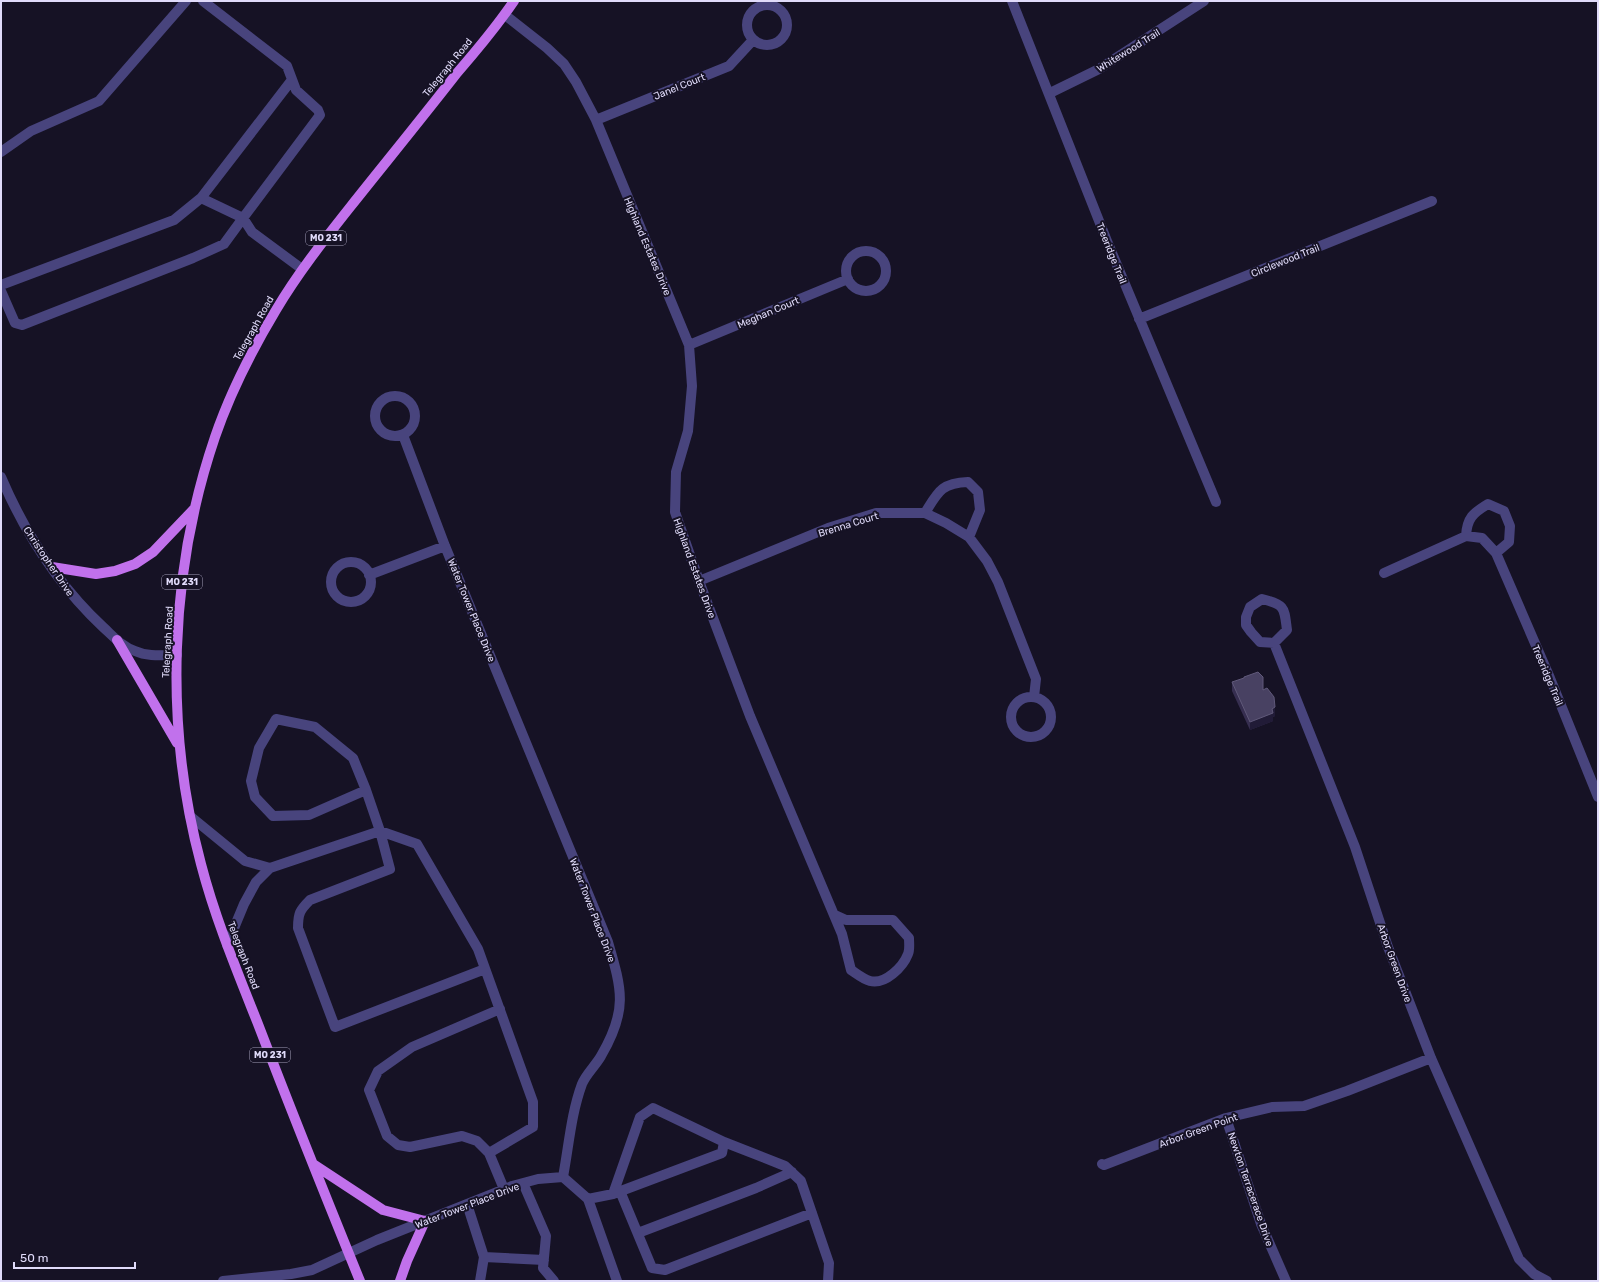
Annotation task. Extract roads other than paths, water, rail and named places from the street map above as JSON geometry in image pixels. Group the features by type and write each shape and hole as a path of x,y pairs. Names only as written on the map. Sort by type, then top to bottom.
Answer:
{"main road":[{"name":"Telegraph Road","path":"360,1281 227,945 200,863 185,789 176,703 181,593 186,551 194,509 215,435 233,393 277,308 302,269 505,15 514,1"},
{"path":"52,567 96,574 115,571 135,564 153,552 194,509"},
{"path":"116,640 180,747"},
{"path":"313,1164 383,1210 425,1221 407,1261 400,1281"}],"street":[{"path":"1,152 31,131 99,102 186,1"},
{"path":"1,291 15,323 22,325 193,258 224,244 320,115 318,110 296,90 286,66 203,1"},
{"name":"Treeridge Trail","path":"1012,1 1050,93 1107,241 1216,502"},
{"name":"Whitewood Trail","path":"1050,93 1099,69 1204,1"},
{"path":"761,5 778,8 786,17 787,28 781,39 765,45 753,40 747,27 748,18 753,10 761,5"},
{"name":"Highland Estates Drive","path":"505,15 564,64 576,82 596,120 689,346 692,386 688,431 676,472 675,512 699,582 750,716 835,915 842,934 851,970 864,979 872,982 885,979 900,967 908,953 909,938 893,920 846,920 835,915"},
{"name":"Janel Court","path":"596,120 729,66 753,40"},
{"path":"1,285 174,220 201,198 291,81"},
{"path":"201,198 243,218 252,232 302,269"},
{"name":"Circlewood Trail","path":"1139,319 1432,201"},
{"path":"866,251 872,252 882,259 885,264 886,275 884,281 876,289 870,291 860,290 852,286 848,279 846,273 847,264 852,256 856,254 866,251"},
{"name":"Meghan Court","path":"689,346 848,279"},
{"path":"390,397 401,397 414,409 415,414 413,426 403,435 393,436 385,434 376,423 375,414 378,405 390,397"},
{"name":"Water Tower Place Drive","path":"223,1281 291,1274 312,1270 348,1253 504,1189 538,1179 563,1177 572,1118 583,1082 601,1056 616,1027 621,1006 618,976 608,942 445,546 403,435"},
{"name":"Christopher Drive","path":"1,477 8,494 30,533 63,584 78,602 116,640 134,651 145,654 177,655"},
{"path":"925,513 938,491 954,482 968,482 978,492 980,510 969,537"},
{"path":"1384,573 1466,536 1467,526 1474,512 1488,504 1504,511 1510,526 1509,542 1496,553"},
{"name":"Brenna Court","path":"699,582 828,528 876,513 925,513 946,523 969,537 987,561 998,582 1036,679 1034,697"},
{"name":"Treeridge Trail","path":"1466,536 1482,538 1496,553 1550,678 1598,797"},
{"path":"369,575 445,546"},
{"path":"345,563 357,563 366,569 369,575 370,586 365,596 355,602 345,602 337,597 332,589 331,580 334,571 345,563"},
{"path":"1262,599 1277,602 1285,610 1287,630 1274,643 1260,642 1246,625 1246,617 1250,607 1262,599"},
{"name":"Arbor Green Drive","path":"1274,643 1355,848 1388,947 1431,1058 1519,1259 1531,1277 1547,1281"},
{"path":"1034,697 1047,704 1050,709 1051,721 1049,726 1041,734 1035,736 1025,736 1014,727 1011,714 1014,706 1021,699 1034,697"},
{"path":"366,790 309,815 273,816 255,797 251,781 259,748 276,719 315,727 353,758 366,790 380,831 390,869 310,900 301,909 298,919 298,928 335,1027 485,969"},
{"path":"190,816 245,861 270,868"},
{"path":"227,945 244,904 256,882 270,868 380,831 417,844 478,949 533,1102 533,1127 489,1153"},
{"path":"500,1009 412,1047 378,1071 369,1090 387,1136 398,1145 410,1146 462,1136 477,1141 489,1153 504,1189"},
{"name":"Arbor Green Point","path":"1102,1164 1104,1165 1226,1118 1272,1107 1304,1106 1431,1058"},
{"path":"812,1213 665,1270 652,1268 638,1233 616,1192 640,1116 653,1108 724,1142 785,1166 792,1172 801,1181 812,1213 829,1263 828,1281"},
{"name":"Newton Terracerace Drive","path":"1226,1118 1261,1224 1286,1281"},
{"path":"588,1199 616,1192 722,1153 724,1142"},
{"path":"638,1233 756,1188 792,1172"},
{"path":"563,1177 588,1199 617,1281"},
{"path":"523,1183 546,1236 543,1268 554,1281"},
{"path":"467,1204 484,1257 480,1281"},
{"path":"484,1257 544,1260"}]}
